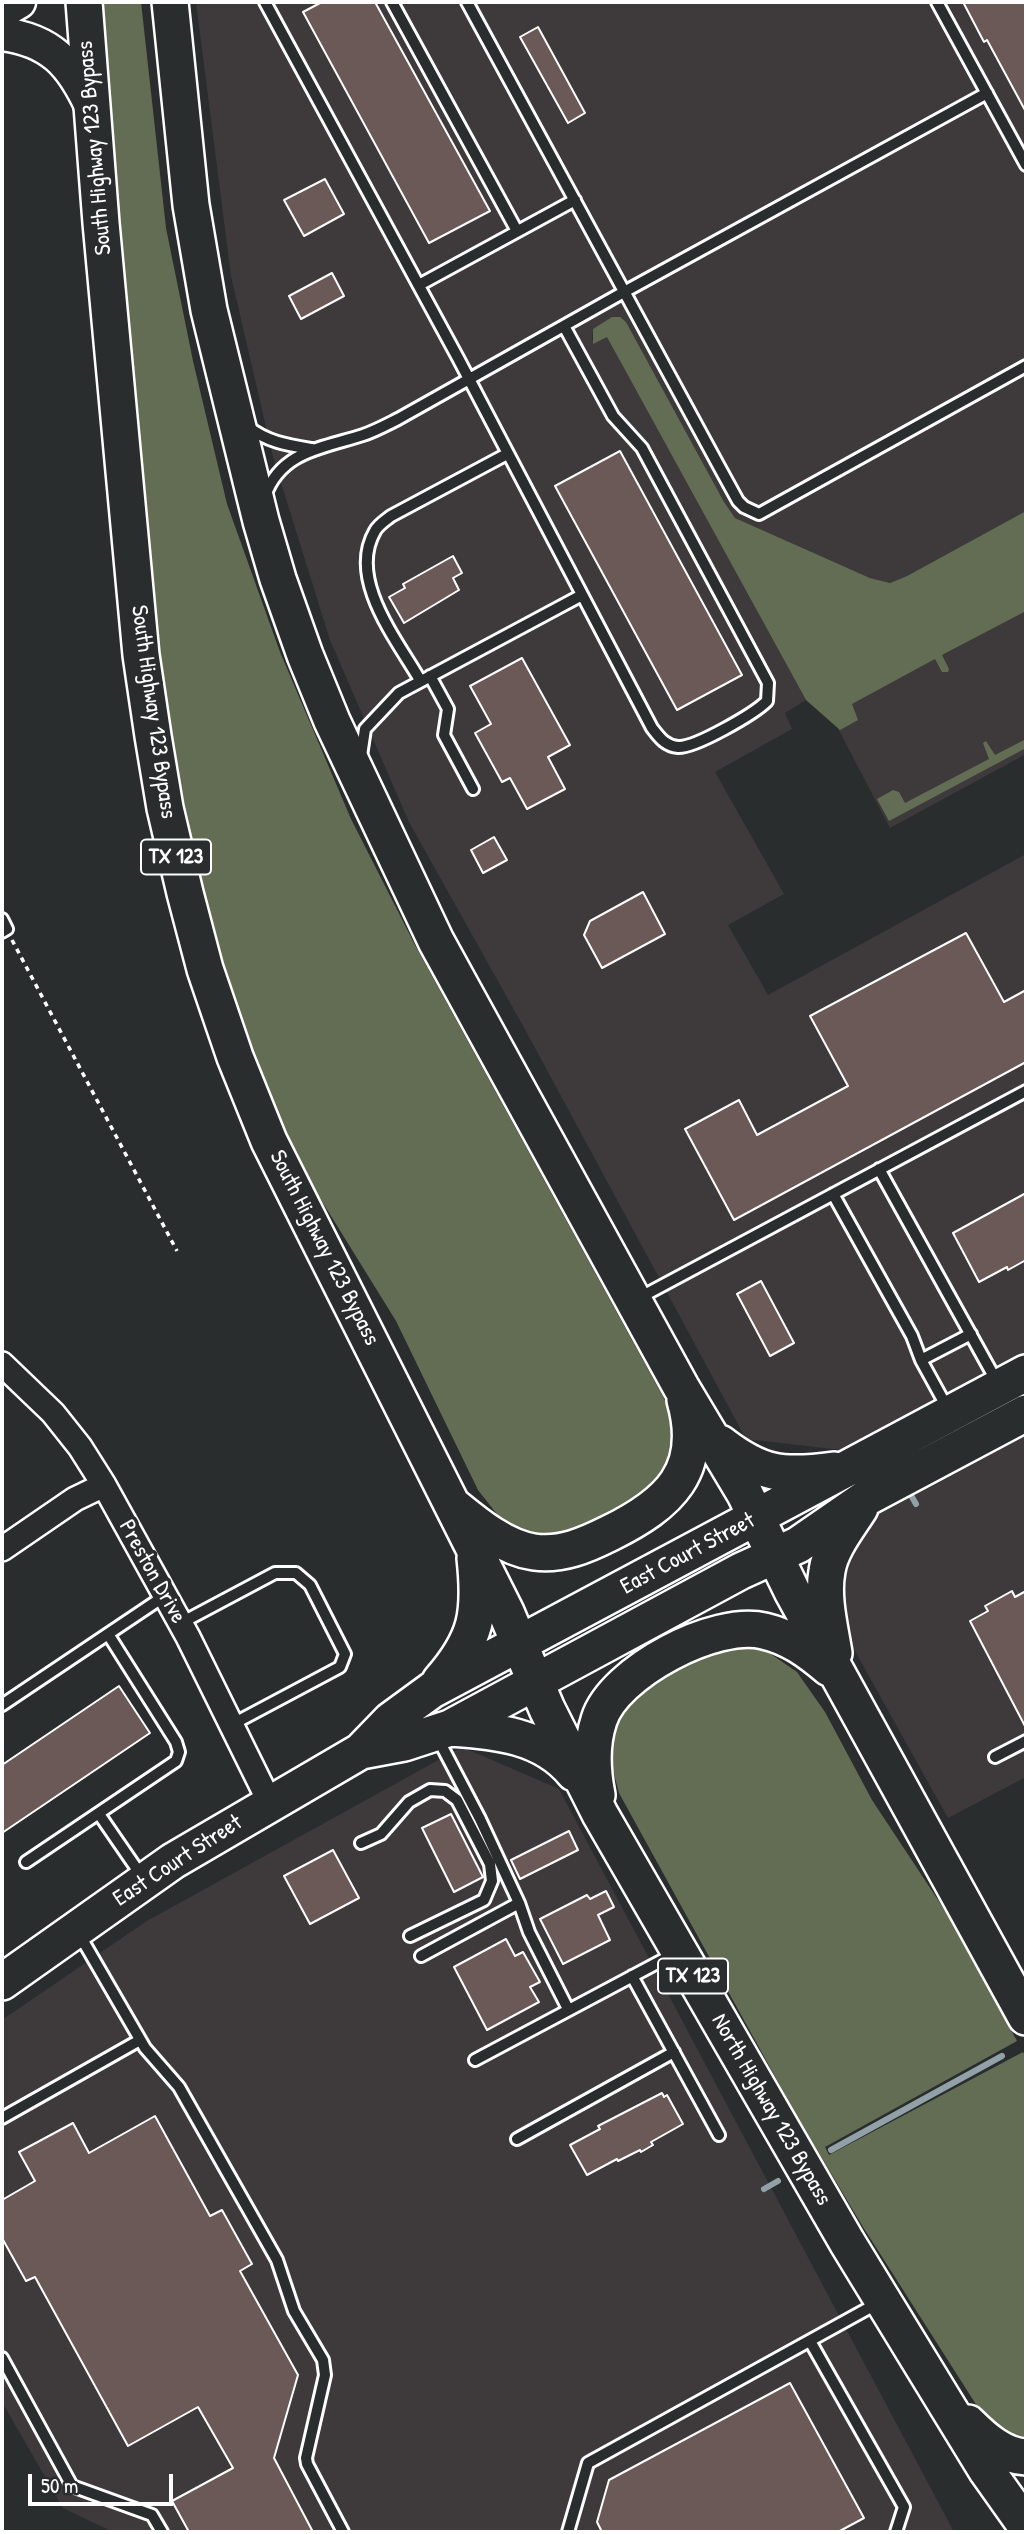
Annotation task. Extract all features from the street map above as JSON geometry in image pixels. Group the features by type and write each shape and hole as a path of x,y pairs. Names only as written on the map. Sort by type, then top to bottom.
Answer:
{"main road":[{"path":"2,12 19,2"},
{"name":"South Highway 123 Bypass","path":"84,2 141,655 165,808 205,970 234,1057 269,1141 360,1318 520,1643"},
{"path":"170,2 191,205 209,310 261,521 305,655 367,797 436,941 633,1301 713,1438 837,1674 1026,2017"},
{"path":"2,34 21,37 54,53 69,66 92,108"},
{"name":"East Court Street","path":"361,1751 404,1743 443,1731 741,1571 798,1545 959,1429 1013,1380"},
{"path":"450,1503 512,1545 533,1552 556,1553 585,1545 641,1518 664,1500 678,1483 686,1460 691,1436 681,1387"},
{"name":"East Court Street","path":"2,1981 145,1881 270,1803 361,1751 391,1720 432,1690 851,1467 959,1429 1026,1413"},
{"path":"713,1438 743,1462 768,1472 805,1474 851,1467"},
{"path":"837,1674 826,1587 827,1569 837,1546 866,1498"},
{"path":"432,1690 454,1664 473,1632 478,1581 474,1548"},
{"path":"595,1803 593,1755 599,1719 611,1696 636,1674 666,1656 704,1637 736,1629 762,1630 807,1649 837,1674"},
{"name":"North Highway 123 Bypass","path":"520,1643 535,1682 595,1803 680,1952 840,2230 987,2471 1026,2526"},
{"path":"443,1731 488,1731 521,1738 545,1747 565,1763 595,1803"},
{"path":"939,2392 994,2446 1014,2457 1026,2457"}],"street":[{"name":"Preston Drive","path":"2,1364 53,1413 80,1447 104,1485 181,1623 270,1803"},
{"path":"2,1549 75,1499 104,1485"}],"lane":[{"path":"265,2 419,285 652,728 663,742 678,747 692,744 756,712 767,701 768,683 642,448 613,416 564,326"},
{"path":"391,2 517,232"},
{"path":"467,2 738,501 744,507 759,514 1026,366"},
{"path":"937,2 1026,164"},
{"path":"261,521 269,485 289,460 312,449 376,430 988,93"},
{"path":"419,285 575,200"},
{"path":"233,410 239,419 264,438 312,449"},
{"path":"473,789 444,735 448,709 421,680 371,594 368,584 368,558 375,529 391,516 507,454"},
{"path":"367,797 360,752 365,729 399,693 582,595"},
{"path":"633,1301 1026,1091"},
{"path":"879,1170 971,1334 1013,1380"},
{"path":"833,1194 912,1336 921,1360 959,1429"},
{"path":"921,1360 971,1334"},
{"path":"181,1623 275,1573 296,1573 310,1586 345,1654 340,1667 231,1725"},
{"path":"2,1705 166,1595"},
{"path":"26,1862 176,1761 179,1752 176,1742 108,1634"},
{"path":"443,1731 519,1903 528,1932 568,2009"},
{"path":"995,1758 1026,1741"},
{"path":"360,1843 381,1834 409,1802 430,1790 445,1791 457,1800 490,1864 492,1881 484,1900 410,1936"},
{"path":"99,1815 145,1881"},
{"path":"421,1956 519,1903"},
{"path":"76,1928 140,2040 179,2087 277,2260 294,2311 323,2360 326,2375 306,2458 343,2532"},
{"path":"475,2060 680,1952"},
{"path":"632,1976 719,2135"},
{"path":"2,2118 140,2040"},
{"path":"517,2139 674,2052"},
{"path":"568,2532 588,2463 883,2300"},
{"path":"810,2341 904,2507 897,2532"},
{"path":"2,2358 72,2486 152,2515 162,2532"}],"path":[{"path":"3,927 177,1251"}],"shaded area":[{"path":"196,2 1026,2 1026,511 907,576 890,583 870,578 735,518 626,322 593,329 593,343 607,336 806,700 785,713 792,729 715,772 784,894 728,925 768,995 1026,854 1026,1352 842,1450 746,1439 527,1033 409,822 330,640 273,457 231,276"},
{"path":"1026,610 1026,754 890,828 831,715"},
{"path":"1026,1430 1026,1777 948,1818 836,1617 833,1606 858,1521"},
{"path":"462,1747 559,1789 954,2532 113,2532 63,2508 2,2402 2,2020 147,1921"}],"green space":[{"path":"141,2 166,228 193,361 227,504 280,652 351,819 415,945 666,1402 672,1435 665,1468 641,1501 572,1535 533,1534 500,1518 478,1490 396,1321 284,1140 231,1007 186,833 155,632 138,431 116,222 99,4"},
{"path":"612,317 620,317 626,322 735,518 870,578 890,583 1026,511 1026,611 942,655 948,672 942,672 935,659 852,704 858,720 840,730 806,700 607,337 593,344 593,329"},
{"path":"1026,739 1026,748 889,821 877,799 893,790 899,792 905,803 989,759 983,743 986,741 995,755"},
{"path":"726,1646 762,1648 797,1672 825,1712 872,1800 946,1912 1017,2041 825,2147 829,2155 1023,2052 1026,2058 1026,2441 1008,2438 977,2406 863,2227 795,2113 619,1793 608,1751 619,1711 642,1686 693,1658"}],"building":[{"path":"322,2 375,2 490,211 429,243 303,12"},
{"path":"963,2 1026,2 1026,112 987,40 984,42"},
{"path":"538,27 585,113 568,123 520,37"},
{"path":"325,179 344,214 304,236 284,200"},
{"path":"332,273 344,296 301,319 289,296"},
{"path":"620,451 742,675 677,710 555,486"},
{"path":"453,556 462,573 453,578 459,590 404,623 389,597 405,588 403,584"},
{"path":"522,658 570,745 548,757 565,789 527,809 510,778 502,782 475,733 491,724 470,686"},
{"path":"494,837 507,860 483,873 471,850"},
{"path":"643,892 665,934 602,968 584,935 590,921"},
{"path":"966,933 1004,1002 1026,990 1026,1062 734,1220 685,1129 739,1100 757,1135 848,1086 810,1016"},
{"path":"1026,1193 1026,1260 979,1282 953,1233"},
{"path":"761,1281 794,1343 770,1356 737,1294"},
{"path":"1012,1591 1015,1597 1026,1591 1026,1728 970,1621 988,1611 985,1606"},
{"path":"119,1686 150,1733 2,1833 2,1765"},
{"path":"451,1814 483,1877 454,1892 422,1828"},
{"path":"569,1831 578,1850 520,1879 511,1860"},
{"path":"333,1850 359,1898 310,1924 284,1876"},
{"path":"606,1891 614,1907 598,1915 610,1940 563,1964 540,1919 587,1895 590,1899"},
{"path":"506,1939 515,1956 523,1952 540,1982 530,1987 539,2002 487,2030 454,1967"},
{"path":"662,2093 664,2097 667,2095 683,2124 651,2142 653,2145 641,2152 640,2150 618,2161 617,2159 587,2175 570,2145 600,2129 598,2126"},
{"path":"155,2116 210,2216 222,2210 252,2264 240,2271 298,2375 274,2458 313,2532 189,2532 172,2501 233,2468 198,2407 128,2446 35,2277 26,2281 2,2238 2,2200 35,2181 19,2152 73,2123 89,2153"},
{"path":"790,2383 864,2518 838,2532 602,2532 597,2522 609,2480"}],"waterway":[{"path":"912,1497 916,1504"},
{"path":"831,2150 1002,2056"},
{"path":"764,2189 778,2181"}]}
